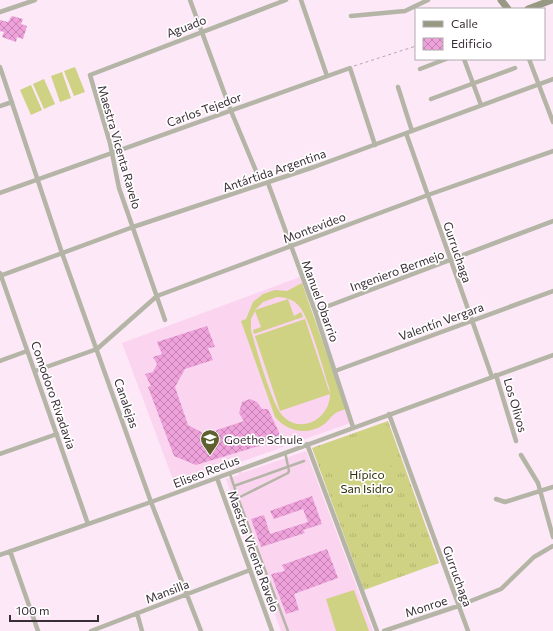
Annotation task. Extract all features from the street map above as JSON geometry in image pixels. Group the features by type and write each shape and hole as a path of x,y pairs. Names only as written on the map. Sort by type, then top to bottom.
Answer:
{"main road":[{"path":"501,0 507,8"},
{"path":"531,8 551,2"}],"street":[{"path":"0,12 35,0"},
{"path":"190,0 231,111 256,172"},
{"name":"Aguado","path":"94,72 286,0"},
{"path":"301,0 327,76"},
{"path":"351,16 405,11 428,0"},
{"path":"420,69 443,60"},
{"path":"464,60 481,105"},
{"path":"529,60 553,122"},
{"path":"0,67 39,180"},
{"path":"350,68 375,145"},
{"name":"Carlos Tejedor","path":"0,193 350,68"},
{"path":"431,99 515,68"},
{"name":"Maestra Vicenta Ravelo","path":"94,72 90,75 91,80 109,136 119,188 165,320"},
{"name":"Antártida Argentina","path":"0,275 133,227 268,183 553,79"},
{"path":"398,87 412,131"},
{"path":"0,106 12,102"},
{"name":"Gurruchaga","path":"406,133 472,321 494,376"},
{"name":"Montevideo","path":"97,349 156,296 428,195 553,151"},
{"name":"Canalejas","path":"39,180 62,253 151,502 200,631"},
{"name":"Manuel Obarrio","path":"268,183 315,311 354,427"},
{"name":"Ingeniero Bermejo","path":"315,311 553,221"},
{"name":"Comodoro Rivadavia","path":"0,275 88,524"},
{"name":"Valentín Vergara","path":"335,371 553,291"},
{"path":"35,371 97,349"},
{"path":"0,360 28,351"},
{"name":"Eliseo Reclus","path":"0,555 151,502 553,355"},
{"name":"Los Olivos","path":"494,376 516,441"},
{"name":"Gurruchaga","path":"389,414 468,631"},
{"path":"0,454 57,434"},
{"path":"307,444 377,631"},
{"path":"521,455 534,474 553,537"},
{"name":"Maestra Vicenta Ravelo","path":"217,478 272,631"},
{"path":"496,500 504,502 553,487"},
{"name":"Monroe","path":"384,631 458,606 501,589 534,557 553,546"},
{"path":"10,551 38,631"},
{"name":"Mansilla","path":"91,631 250,570"},
{"path":"136,613 142,631"}],"lane":[{"path":"238,498 286,476 289,471 285,452"},
{"path":"234,486 304,461"},
{"path":"230,473 288,631"}],"path":[{"path":"350,68 415,46"}],"shaded area":[{"name":"Goethe Schule","path":"300,277 350,423 238,463 242,473 306,451 373,631 281,631 226,479 239,475 235,463 175,485 122,343"}],"green space":[{"path":"75,67 85,92 74,96 64,71"},
{"path":"62,72 71,98 60,102 51,76"},
{"path":"44,79 55,104 44,109 33,84"},
{"path":"31,85 42,110 31,115 20,90"},
{"path":"302,283 346,409 334,414 323,425 304,431 291,429 275,417 241,321 246,319 253,302 263,294 275,290 287,291","holes":["277,297 290,299 295,302 303,312 312,332 329,387 330,397 327,407 322,415 307,424 298,424 289,421 277,408 264,374 251,330 251,319 255,311 261,327 253,330 254,334 303,317 301,312 294,316 288,299 255,310 263,302"]},
{"path":"305,319 330,394 280,411 255,336"},
{"name":"Hípico San Isidro","path":"388,421 439,563 364,590 312,448"},
{"path":"387,425 400,463 369,474 378,500 345,511 323,448"},
{"path":"354,590 369,631 336,631 326,599"}],"building":[{"path":"12,16 23,19 21,24 27,26 23,39 17,37 16,42 2,37 4,32 0,31 0,20 8,22"},
{"path":"207,326 215,347 208,348 213,360 185,369 175,387 188,425 205,434 244,421 239,413 242,402 250,399 257,402 262,409 268,409 282,439 196,465 174,456 148,387 151,386 145,374 153,372 157,364 153,357 162,354 157,342"},
{"path":"312,496 322,524 303,530 305,533 261,547 251,519 264,515 270,534 308,522 303,509 274,519 270,511"},
{"path":"327,549 338,578 294,594 299,610 286,614 271,574 285,571 282,565"}],"place":[{"name":"Goethe Schule","path":"210,456"}]}
